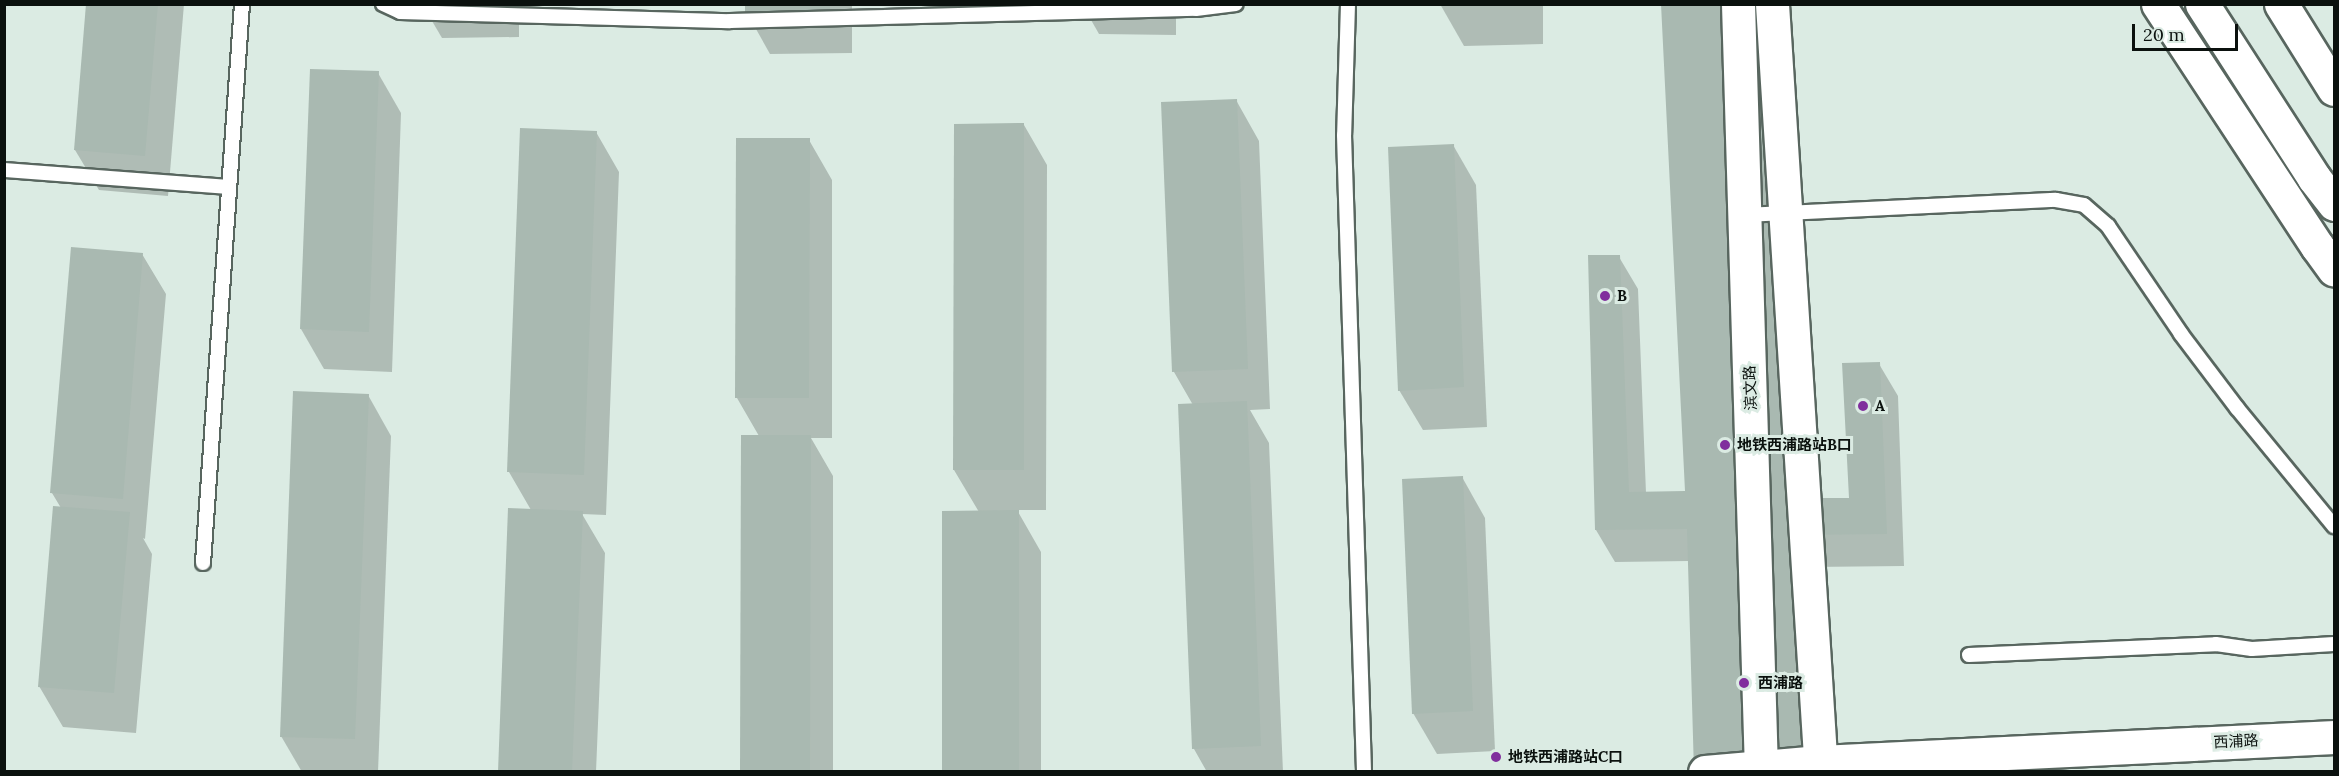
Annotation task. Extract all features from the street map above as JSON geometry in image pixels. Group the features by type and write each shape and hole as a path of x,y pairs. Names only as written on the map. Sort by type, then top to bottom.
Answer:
{"main road":[{"name":"滨文路","path":"1738,4 1761,768"},
{"path":"1772,4 1820,766"},
{"path":"2158,4 2334,269"},
{"path":"2202,4 2314,178 2334,204"},
{"path":"2282,4 2334,89"},
{"name":"西浦路","path":"1705,771 2334,736"}],"lane":[{"path":"202,563 242,4"},
{"path":"383,4 400,12 730,21 1197,9 1236,4"},
{"path":"1348,4 1344,135 1364,771"},
{"path":"4,170 228,187"},
{"path":"1744,215 2056,200 2084,205 2108,226 2181,334 2237,408 2334,526"},
{"path":"1969,655 2216,644 2252,649 2334,644"}],"building":[{"path":"86,4 158,4 145,156 74,150"},
{"path":"745,4 830,4 830,13 745,14"},
{"name":"西浦路","path":"1661,4 1771,4 1791,498 1849,498 1842,363 1880,362 1887,534 1793,535 1803,772 1694,772 1687,529 1595,530 1588,255 1620,255 1629,492 1685,491"},
{"path":"310,69 379,71 369,332 300,329"},
{"path":"1237,99 1248,369 1172,372 1161,102"},
{"path":"1024,123 1024,470 953,470 954,124"},
{"path":"520,128 597,131 584,475 507,472"},
{"path":"736,138 810,138 809,398 735,398"},
{"path":"1454,144 1464,387 1398,391 1388,147"},
{"path":"71,247 143,253 123,499 50,493"},
{"path":"293,391 369,394 355,739 280,737"},
{"path":"1247,401 1261,746 1192,749 1178,404"},
{"path":"741,435 811,435 810,772 740,772"},
{"path":"1463,476 1473,711 1412,714 1402,479"},
{"path":"53,506 130,512 114,693 38,687"},
{"path":"508,508 583,511 572,772 498,772"},
{"path":"1019,510 1019,772 942,772 942,511"}],"place":[{"name":"B","path":"1605,296"},
{"name":"A","path":"1863,406"},
{"name":"地铁西浦路站B口","path":"1725,445"},
{"name":"西浦路","path":"1744,683"},
{"name":"地铁西浦路站C口","path":"1496,757"}]}
